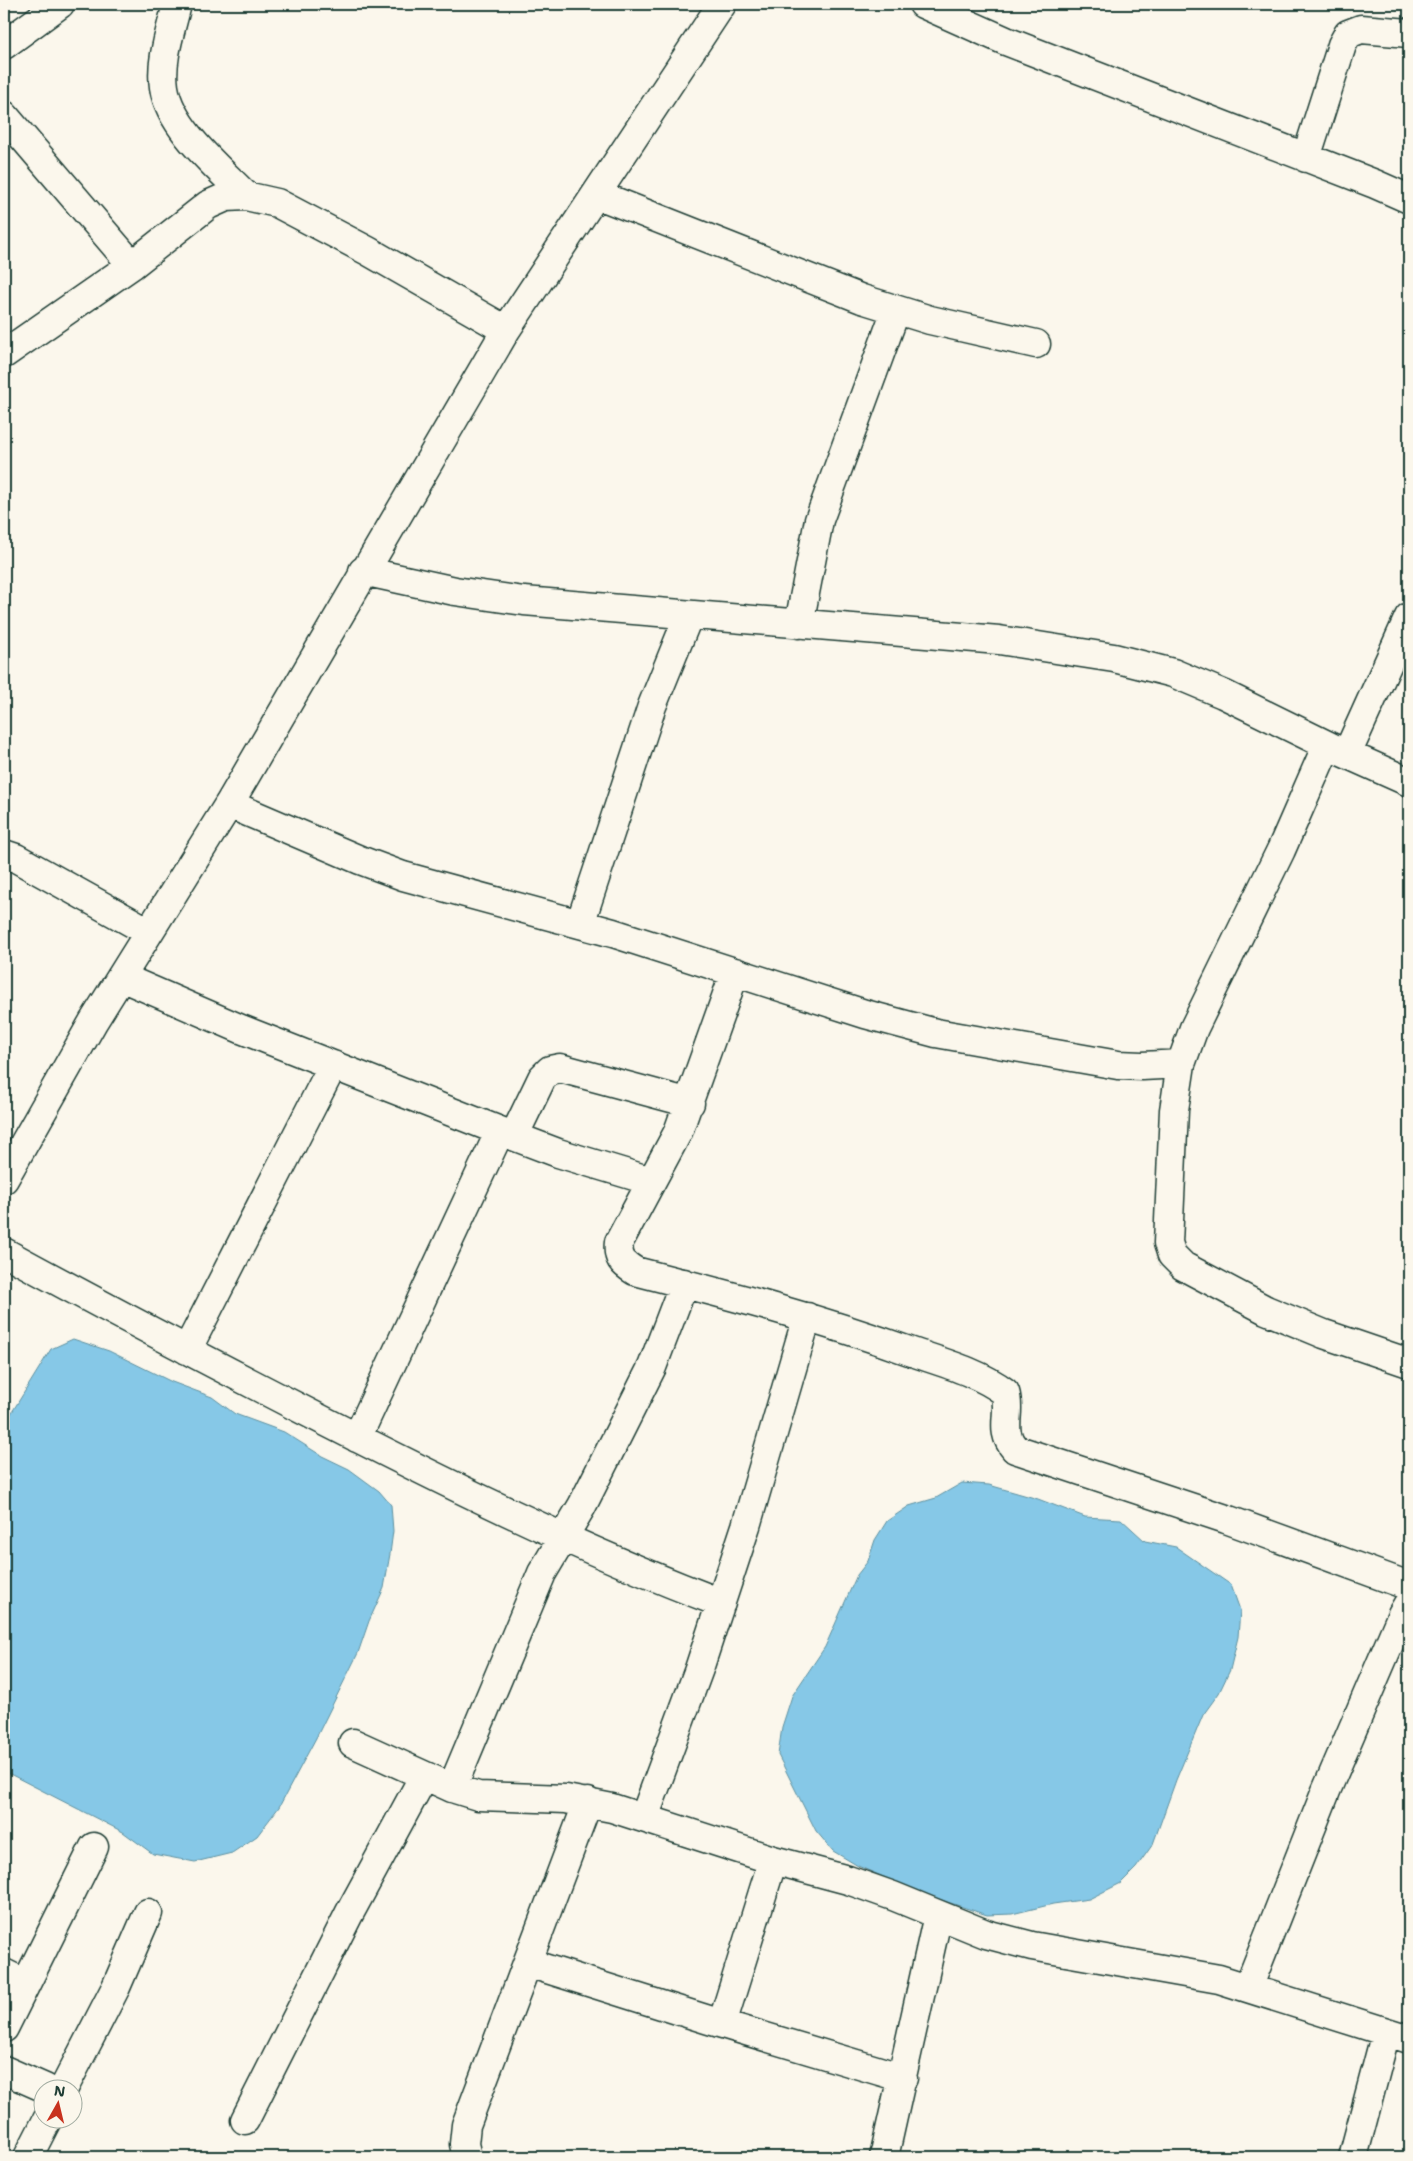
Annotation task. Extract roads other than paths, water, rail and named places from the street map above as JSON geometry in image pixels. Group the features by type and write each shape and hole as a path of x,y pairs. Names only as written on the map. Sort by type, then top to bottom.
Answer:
{"street":[{"path":"4,45 60,4"},
{"path":"176,4 165,56 164,87 172,112 190,136 246,196"},
{"path":"4,1179 93,1022 228,804 506,330 722,4"},
{"path":"923,4 1006,41 1375,184 1409,199"},
{"path":"1306,158 1342,45 1348,34 1361,29 1409,33"},
{"path":"4,114 132,265"},
{"path":"596,194 720,241 782,268 896,310 1036,344"},
{"path":"4,354 132,265 208,205 226,197 246,196 277,203 506,330"},
{"path":"799,624 819,520 896,310"},
{"path":"363,572 455,592 524,601 999,640 1114,658 1172,673 1223,694 1337,750 1409,782"},
{"path":"580,924 652,706 689,615"},
{"path":"1409,617 1281,850 1194,1028 1181,1064 1174,1110 1168,1243 1172,1255 1183,1266 1266,1310 1324,1334 1409,1363"},
{"path":"228,804 360,860 403,876 580,924 865,1014 936,1033 1118,1064 1142,1066 1181,1064"},
{"path":"4,854 16,858 149,932"},
{"path":"735,972 678,1132 619,1242 617,1254 622,1264 635,1271 847,1328 978,1376 1005,1392 1008,1402 1005,1430 1008,1441 1015,1449 1226,1519 1409,1586"},
{"path":"121,977 241,1029 558,1153 651,1181"},
{"path":"187,1350 333,1065"},
{"path":"357,1438 507,1133 542,1078 550,1070 560,1068 690,1102"},
{"path":"4,1252 357,1438 562,1538 721,1603"},
{"path":"452,1788 542,1573 582,1506 652,1367 684,1283"},
{"path":"644,1818 721,1603 768,1457 807,1317"},
{"path":"1248,1988 1326,1791 1402,1614 1409,1602"},
{"path":"353,1743 452,1788 478,1796 566,1799 612,1808 773,1860 848,1880 986,1934 1032,1946 1219,1979 1398,2036 1353,2157"},
{"path":"245,2120 349,1914 424,1776"},
{"path":"467,2157 464,2144 466,2125 588,1802"},
{"path":"4,2028 15,1979 94,1847"},
{"path":"722,2024 773,1860"},
{"path":"69,2078 116,1987 148,1913"},
{"path":"884,2157 938,1915"},
{"path":"528,1963 903,2078"},
{"path":"4,2070 32,2082"},
{"path":"28,2157 43,2128"}],"water":[{"path":"73,1339 109,1351 172,1382 212,1397 235,1414 284,1432 322,1456 349,1469 379,1491 391,1505 393,1531 384,1588 369,1621 358,1653 279,1807 257,1836 232,1853 195,1862 153,1854 123,1832 4,1771 4,1425 51,1349"},
{"path":"962,1483 989,1485 1038,1499 1085,1517 1121,1519 1145,1541 1176,1547 1231,1585 1240,1610 1238,1637 1230,1670 1219,1693 1203,1715 1176,1780 1153,1844 1136,1868 1121,1883 1089,1899 1053,1904 1012,1914 987,1915 923,1894 858,1866 833,1851 816,1831 778,1755 782,1727 792,1696 825,1647 857,1575 868,1561 875,1540 887,1521 909,1506 936,1498"}]}
